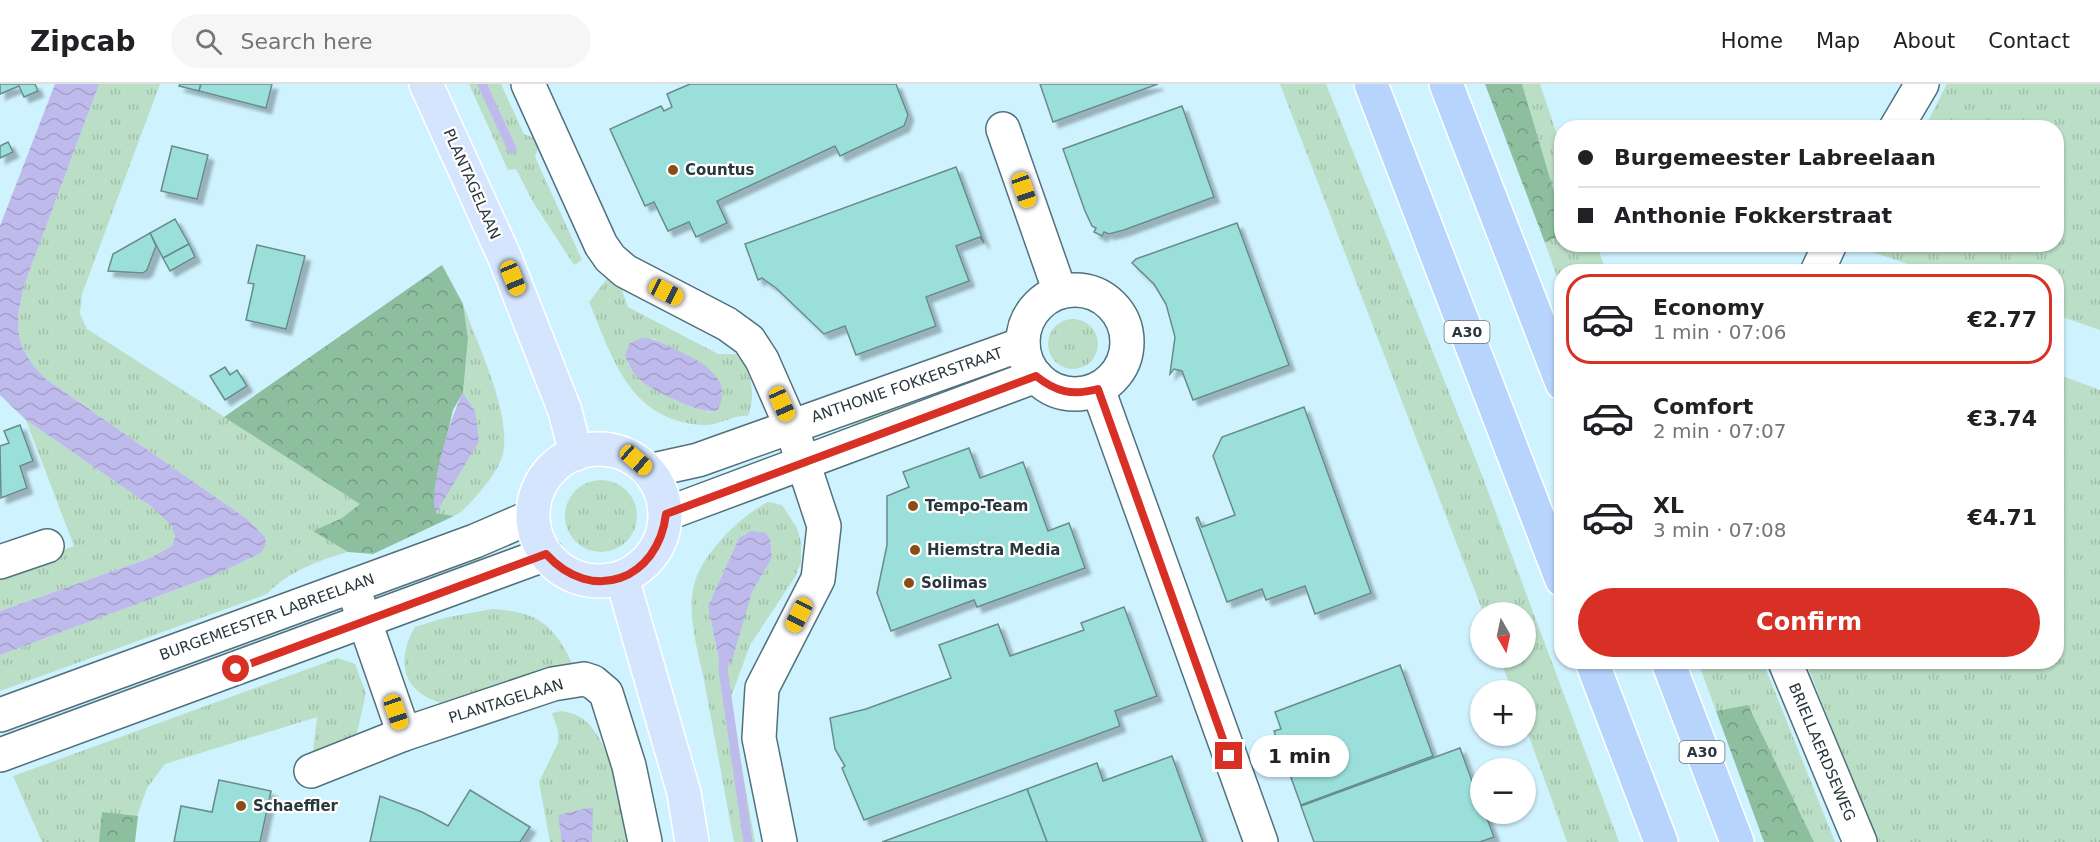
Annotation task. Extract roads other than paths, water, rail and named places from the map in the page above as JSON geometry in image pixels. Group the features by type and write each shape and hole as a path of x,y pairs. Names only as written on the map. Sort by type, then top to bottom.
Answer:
{"highway":[{"name":"A30","path":"1371,84 1554,559"},
{"path":"1446,84 1554,362"},
{"path":"1595,669 1661,842"},
{"name":"A30","path":"1671,669 1737,842"}],"main road":[{"name":"PLANTAGELAAN","path":"426,84 505,258 565,411 576,454"},
{"path":"591,450 622,453 648,471 664,498 666,514 663,534 654,553 640,568 622,578 605,582 572,576 557,567 546,554 536,536 533,516 536,496 544,478 558,463 591,450"},
{"path":"622,578 684,794 692,842"}],"street":[{"path":"528,84 601,245 610,258 626,271 727,324 749,340 762,360 791,426"},
{"path":"1901,120 1922,84"},
{"path":"1003,129 1060,292"},
{"path":"1077,290 1094,293 1109,302 1120,315 1126,331 1127,348 1122,365 1112,379 1098,389 1081,393 1064,393 1049,387 1036,376 1026,361 1023,344 1025,327 1032,312 1044,299 1060,292 1077,290"},
{"name":"ANTHONIE FOKKERSTRAAT","path":"648,471 698,460 1023,344"},
{"path":"666,514 804,460 1036,376"},
{"path":"1098,389 1260,842"},
{"name":"ANTHONIE FOKKERSTRAAT","path":"780,842 759,738 762,688 818,579 824,526 791,426"},
{"name":"BURGEMEESTER LABREELAAN","path":"0,715 483,538 533,516"},
{"path":"0,562 47,546"},
{"path":"0,755 546,554"},
{"path":"352,586 404,734"},
{"name":"BRIELLAERDSEWEG","path":"1788,669 1860,842"},
{"name":"PLANTAGELAAN","path":"311,771 404,734 553,684 584,679 593,682 606,693 629,766 645,842"}],"water":[{"path":"55,84 99,84 25,283 18,323 22,346 35,367 46,379 247,519 265,537 266,544 261,553 215,575 0,655 0,611 150,558 172,546 175,537 172,526 152,507 26,420 0,395 0,226"},
{"path":"642,338 657,341 682,352 711,370 718,378 722,388 718,410 693,407 659,392 641,380 630,367 625,355 630,343"},
{"path":"463,393 475,411 479,441 436,513 434,503 437,472 447,435"},
{"path":"751,531 766,533 770,539 772,558 752,592 732,660 723,669 720,665 708,606 739,538"},
{"path":"593,807 592,842 562,842 558,815"}],"waterway":[{"path":"482,84 512,149"},
{"path":"725,657 723,669 748,842"}],"place":[{"name":"Countus","path":"673,170"},
{"name":"Tempo-Team","path":"913,506"},
{"name":"Hiemstra Media","path":"915,550"},
{"name":"Solimas","path":"909,583"},
{"name":"Schaeffler","path":"241,806"}]}
